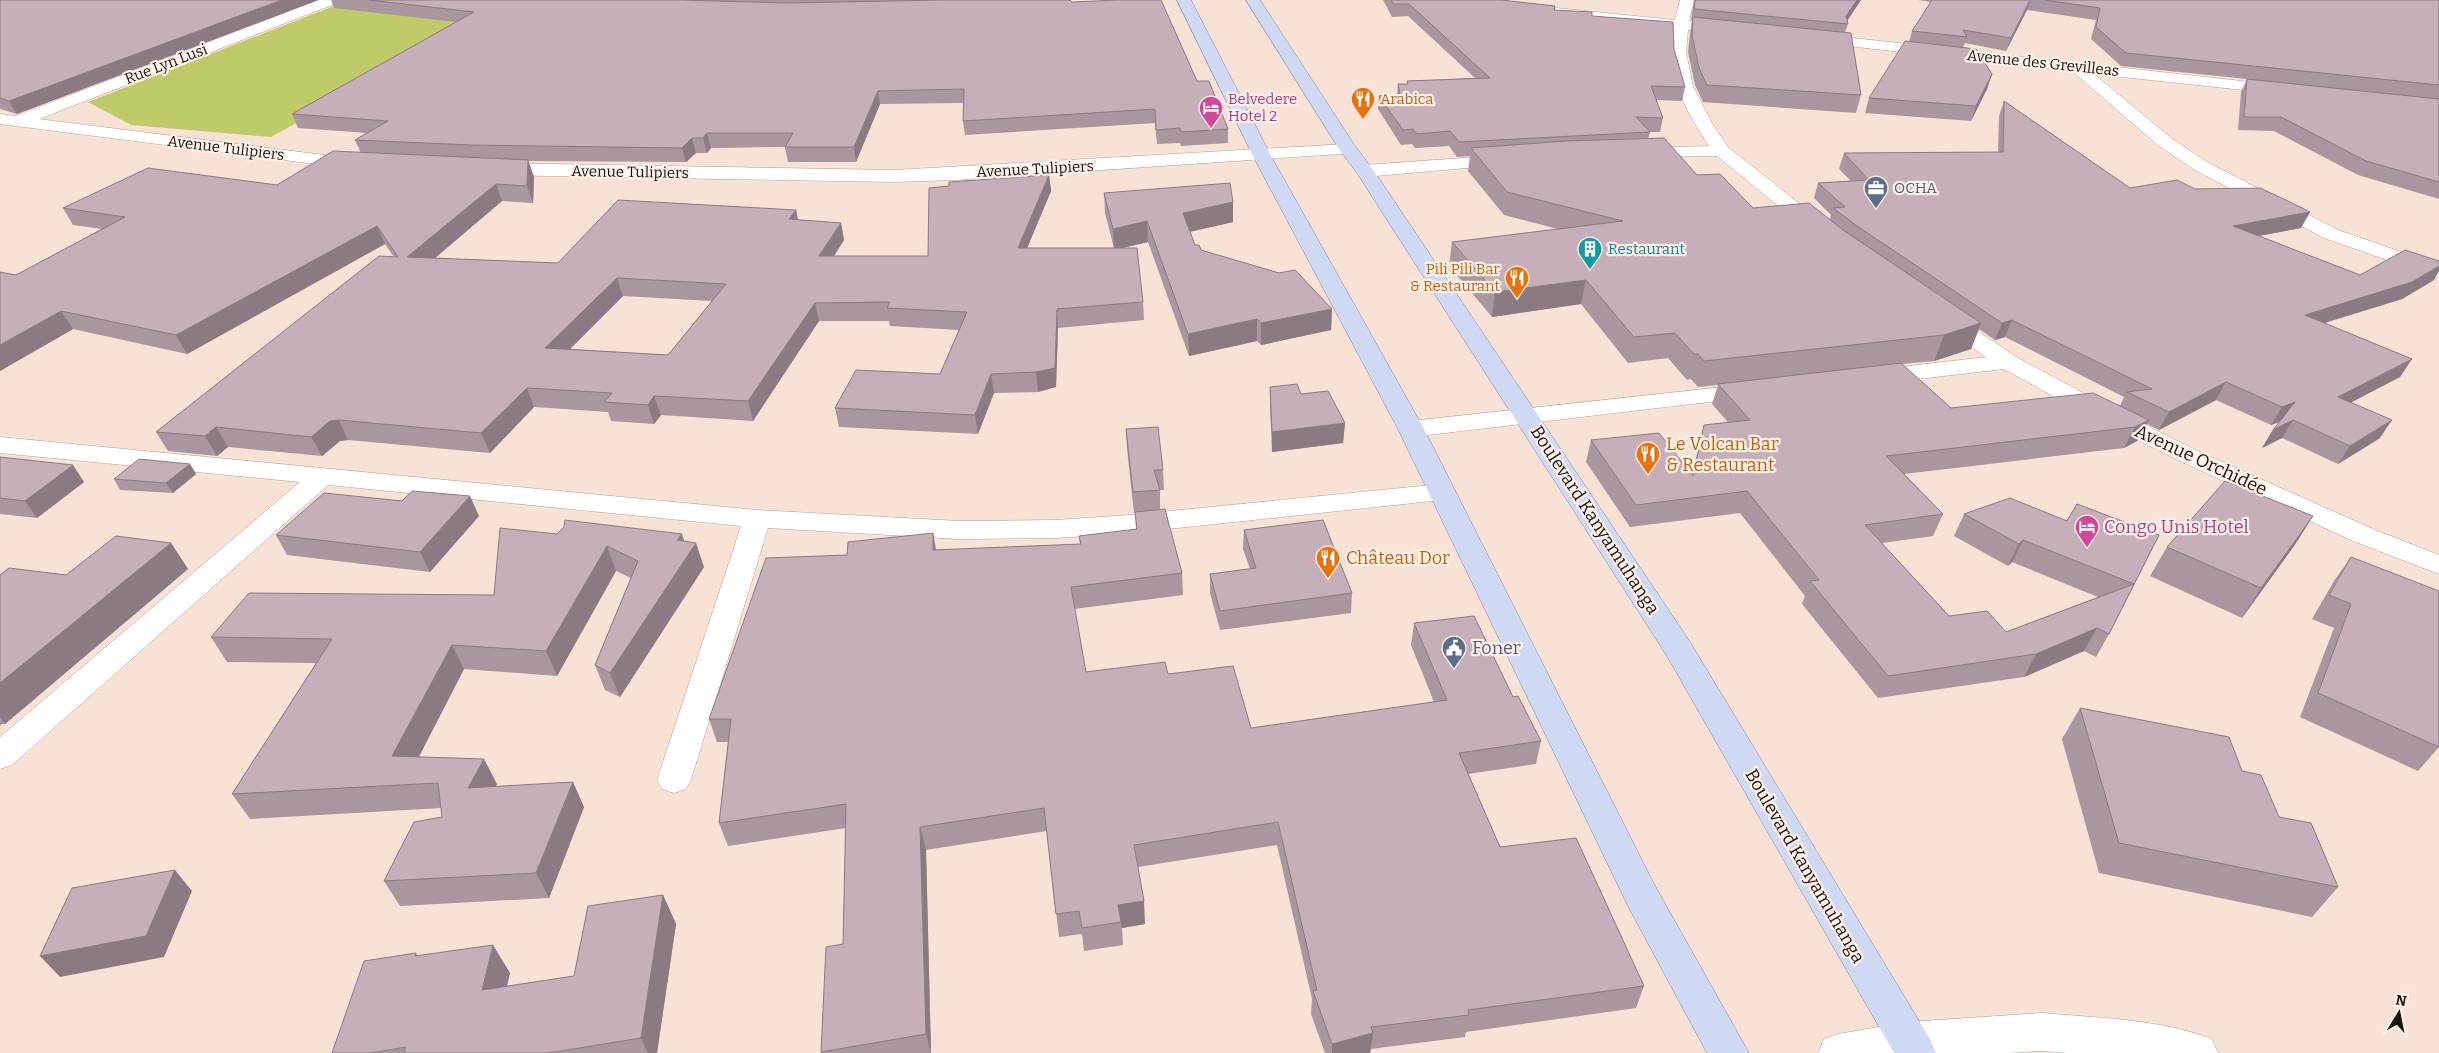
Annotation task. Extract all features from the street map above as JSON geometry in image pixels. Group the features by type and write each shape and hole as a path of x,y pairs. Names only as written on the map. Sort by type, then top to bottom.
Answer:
{"main road":[{"path":"1184,0 1262,156 1411,429 1641,895 1729,1053"},
{"name":"Boulevard Kanyamuhanga","path":"1253,0 1348,149 1365,171 1679,650 1912,1047"}],"street":[{"name":"Rue Lyn Lusi","path":"5,123 332,0"},
{"path":"1687,0 1681,24 1678,52 1685,86 1702,122 1721,151 1836,242"},
{"path":"1546,11 1740,31"},
{"name":"Avenue des Grevilleas","path":"1799,37 2301,91"},
{"path":"2075,66 2165,142 2201,166 2331,234 2439,272"},
{"name":"Avenue Tulipiers","path":"5,123 324,160 372,162"},
{"name":"Avenue Tulipiers","path":"477,168 902,175 1262,156 1348,149"},
{"path":"1623,154 1721,151"},
{"path":"1365,171 1523,159"},
{"name":"Avenue Orchidée","path":"1926,306 2008,362 2100,412 2191,457 2363,535 2439,565"},
{"path":"1851,380 2008,362"},
{"path":"1411,429 1772,389"},
{"path":"0,445 757,519 959,530 1056,529 1130,524 1442,492"},
{"path":"0,756 323,476"},
{"path":"674,780 757,519"},
{"path":"1838,1053 1912,1047 2042,1032 2140,1041 2198,1053"}],"green space":[{"path":"349,0 522,0 271,137 131,125 88,102"}],"building":[{"path":"0,0 282,0 9,101 0,98"},
{"path":"369,0 680,0 787,3 944,0 1070,0 1072,2 1161,0 1197,81 1209,81 1228,129 1181,132 1180,128 1156,130 1155,109 963,121 964,89 878,91 854,147 785,147 793,133 707,133 703,138 692,138 682,148 472,145 355,140 388,121 292,114 474,12"},
{"path":"1391,0 1501,0 1555,6 1554,10 1592,12 1592,16 1673,22 1674,49 1685,87 1651,86 1663,118 1636,117 1650,132 1459,142 1450,131 1417,134 1413,129 1403,130 1379,96 1400,94 1398,84 1408,84 1407,81 1490,78 1409,4 1393,4"},
{"path":"1695,0 1857,0 1846,16 1848,24 1694,9"},
{"path":"1932,0 2030,0 2011,38 1963,30 1967,37 1912,31"},
{"path":"2045,0 2439,0 2439,85 2126,53 2096,27 2100,8"},
{"path":"1693,17 1851,33 1861,95 1707,85 1699,68 1692,35"},
{"path":"1905,41 1976,49 1992,74 1976,106 1869,98"},
{"path":"2247,79 2439,99 2439,182 2366,161 2281,117 2244,117"},
{"path":"2004,101 2130,188 2177,180 2195,189 2260,188 2290,202 2310,212 2233,226 2360,275 2405,250 2439,261 2439,266 2412,282 2305,315 2412,359 2338,397 2392,420 2350,446 2293,420 2273,430 2295,402 2282,407 2226,382 2169,412 2127,392 2152,389 2012,320 2002,323 1833,208 1845,207 1818,183 1869,180 1844,153 2003,152"},
{"path":"1664,138 1697,175 1720,174 1753,208 1809,203 1843,230 1981,323 1944,335 1704,361 1698,354 1694,354 1675,333 1634,337 1586,280 1495,292 1452,242 1623,221 1507,192 1471,148 1567,141"},
{"path":"333,151 528,160 527,186 496,184 407,257 558,263 618,200 796,210 789,219 841,223 819,256 928,256 929,188 949,186 949,182 1049,175 1018,248 1137,248 1143,302 1057,309 1055,368 1036,372 991,374 975,415 835,408 856,370 940,374 967,312 887,308 890,302 815,303 748,401 654,396 648,405 604,402 612,393 527,388 481,433 339,420 330,421 311,437 216,427 205,436 156,432 379,256 398,257 377,226 176,335 61,311 0,345 0,272 16,275 125,217 63,208 148,168 277,185","holes":["617,278 726,284 668,355 545,348"]},
{"path":"1230,183 1233,202 1183,213 1195,245 1199,245 1201,250 1279,273 1295,270 1332,309 1261,323 1257,319 1188,334 1147,221 1113,229 1104,193"},
{"path":"1901,363 1951,408 2093,393 2149,420 2135,427 1886,456 1943,514 1865,525 1949,616 1987,611 2006,632 2134,584 2023,540 2019,544 1964,514 2010,498 2067,521 2077,504 2159,535 2109,634 2097,628 2036,654 1888,676 1810,581 1819,580 1747,491 1636,505 1591,440 1659,433 1693,476 1704,425 1750,420 1718,384"},
{"path":"1297,384 1301,394 1328,391 1345,423 1272,432 1270,387"},
{"path":"1158,427 1163,470 1154,470 1160,490 1133,492 1126,429"},
{"path":"0,457 73,465 25,501 0,498"},
{"path":"139,459 190,464 166,483 114,479"},
{"path":"2225,481 2313,516 2261,588 2167,547"},
{"path":"412,491 470,496 420,552 276,535 324,493 402,501"},
{"path":"1165,509 1182,573 1071,587 1086,672 1165,662 1168,674 1233,666 1251,728 1447,700 1414,623 1474,616 1513,697 1518,696 1541,741 1459,753 1500,847 1576,838 1644,986 1468,1010 1469,1015 1371,1027 1373,1033 1332,1044 1313,991 1317,990 1278,822 1134,845 1144,901 1118,905 1121,922 1082,928 1079,911 1056,914 1044,808 920,827 926,1034 821,1052 826,947 843,944 846,804 719,823 731,719 709,719 766,558 847,555 848,542 933,533 933,550 1081,544 1079,536 1137,529 1135,512"},
{"path":"565,520 682,534 677,540 696,543 610,673 595,665 638,561 607,546 546,651 452,645 392,756 484,759 468,788 573,782 536,873 384,881 414,822 442,817 438,783 232,794 332,639 211,637 249,593 494,595 500,528 557,534 564,527"},
{"path":"1323,520 1352,593 1220,611 1210,574 1256,568 1244,530"},
{"path":"116,536 171,543 0,683 0,575 9,568 66,575"},
{"path":"2351,557 2439,591 2439,747 2318,693 2351,604 2329,595"},
{"path":"2080,708 2229,737 2242,771 2261,775 2279,817 2311,823 2338,887 2119,843"},
{"path":"175,870 146,936 40,956 72,888"},
{"path":"663,895 641,1038 548,1053 404,1053 406,1047 371,1053 332,1053 364,961 416,953 415,956 493,945 482,990 574,976 588,906"}],"place":[{"name":"Arabica","path":"1363,120"},
{"name":"Belvedere Hotel 2","path":"1211,129"},
{"name":"OCHA","path":"1876,209"},
{"name":"Restaurant","path":"1590,270"},
{"name":"Pili Pili Bar & Restaurant","path":"1517,299"},
{"name":"Le Volcan Bar & Restaurant","path":"1648,475"},
{"name":"Congo Unis Hotel","path":"2087,548"},
{"name":"Château Dor","path":"1328,579"},
{"name":"Foner","path":"1454,669"}]}
